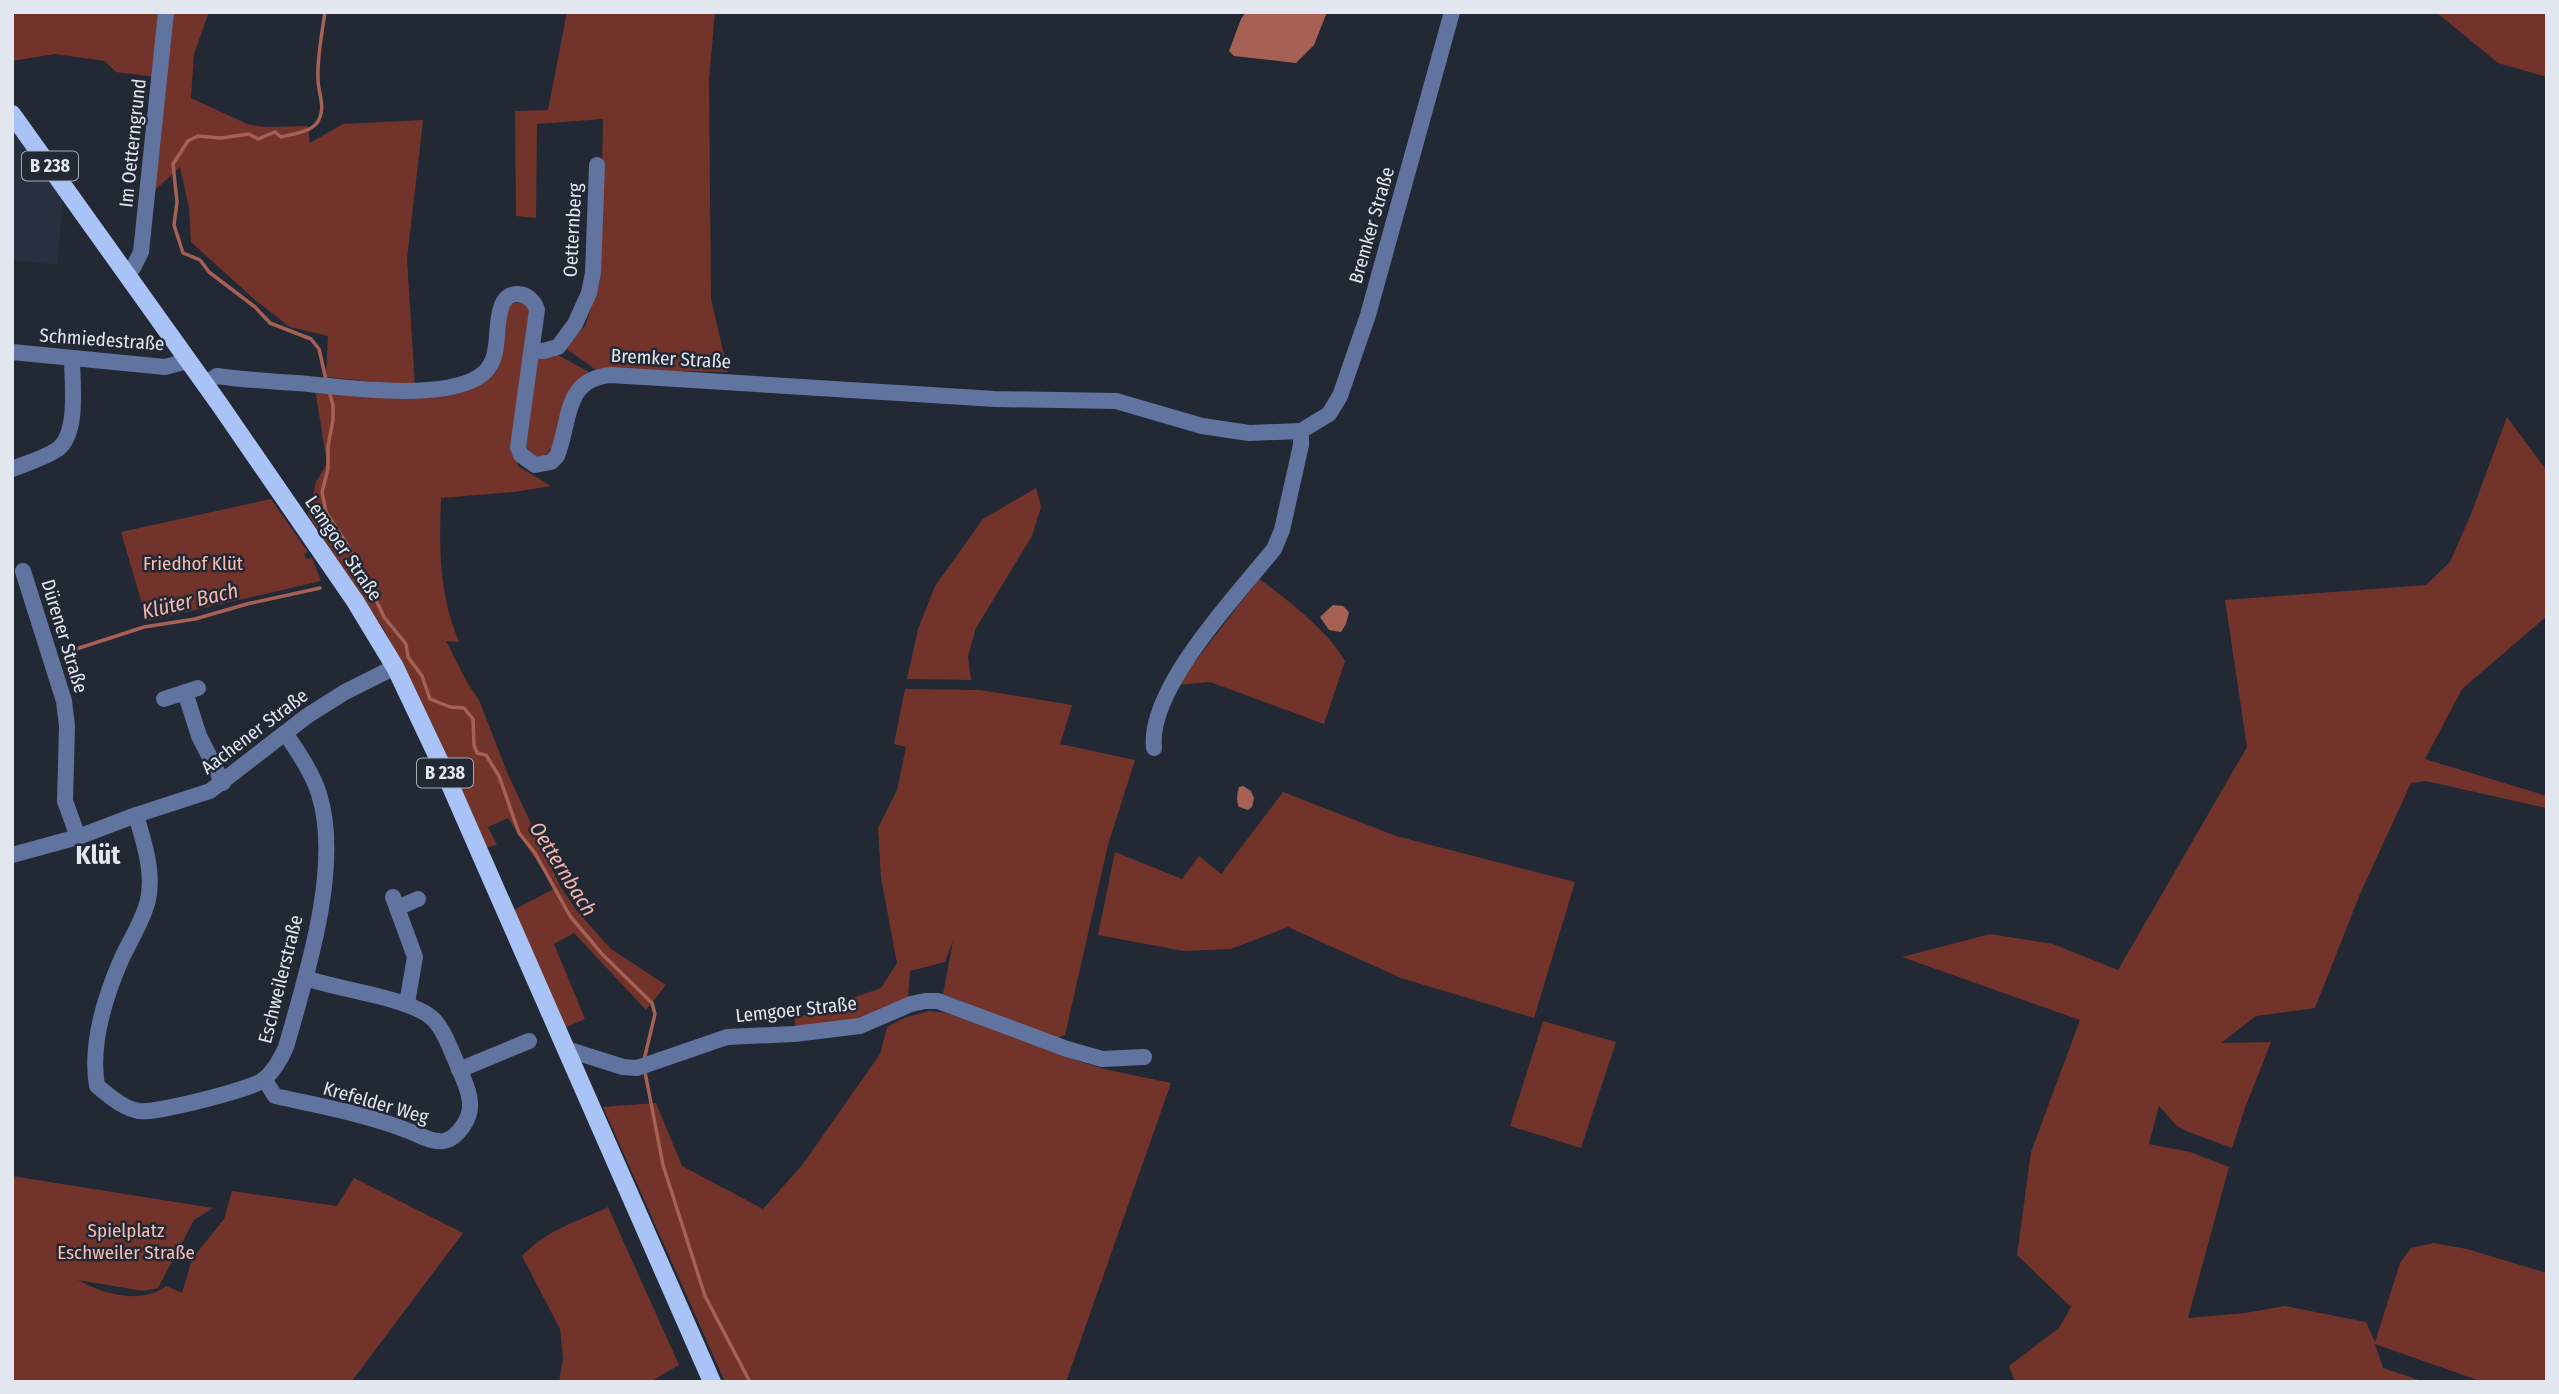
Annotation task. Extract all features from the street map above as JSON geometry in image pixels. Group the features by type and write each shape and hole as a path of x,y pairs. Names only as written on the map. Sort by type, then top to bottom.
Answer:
{"main road":[{"name":"Lemgoer Straße","path":"12,114 127,273 336,573 395,667 712,1382"}],"street":[{"name":"Im Oetterngrund","path":"127,273 133,268 141,252 166,12"},
{"name":"Bremker Straße","path":"204,384 217,376 334,387 435,389 474,380 492,364 502,304 517,294 529,297 536,306 518,447 521,455 535,465 551,462 557,456 573,397 579,388 598,376 611,375 995,399 1116,401 1202,426 1249,433 1301,431 1329,414 1340,396 1368,315 1452,12"},
{"name":"Oetternberg","path":"532,350 543,351 558,347 575,324 589,293 593,273 597,165"},
{"name":"Schmiedestraße","path":"12,352 165,367 180,363 186,358"},
{"path":"12,469 57,450 68,436 72,415 72,358"},
{"path":"1154,748 1153,737 1171,685 1191,653 1274,549 1282,530 1301,445 1301,431"},
{"name":"Dürener Straße","path":"23,571 64,701 67,726 65,801 78,837"},
{"name":"Aachener Straße","path":"12,855 78,837 210,791 326,704 395,667"},
{"path":"164,699 192,690 199,736 223,783"},
{"name":"Eschweilerstraße","path":"264,1080 281,1060 306,978 325,866 324,815 314,779 285,733"},
{"path":"136,815 150,875 148,898 145,912 109,990 95,1053 97,1086 113,1099 142,1112 233,1091 264,1080"},
{"path":"407,1003 415,957 395,902 418,899"},
{"name":"Krefelder Weg","path":"264,1080 275,1096 351,1114 435,1141 453,1137 461,1128 470,1109 471,1101 460,1070 435,1020 407,1003 325,985 306,978"},
{"name":"Lemgoer Straße","path":"566,1049 623,1067 637,1068 727,1037 794,1034 860,1026 911,1004 938,1001 1067,1049 1102,1059 1144,1057"},
{"path":"460,1070 529,1041"}],"shaded area":[{"path":"1246,12 1327,12 1314,45 1296,63 1234,56 1229,51"},
{"path":"12,129 63,200 57,265 12,260"},
{"path":"1333,605 1343,606 1349,612 1341,632 1329,630 1320,617"},
{"path":"1243,786 1251,791 1254,798 1252,807 1248,810 1239,807 1237,802 1239,787"}],"green space":[{"path":"12,12 161,12 155,77 116,72 105,61 55,54 12,61"},
{"path":"168,12 209,12 194,54 191,98 247,124 265,127 308,126 310,143 343,124 423,120 407,259 415,386 326,377 328,336 290,327 255,300 191,242 189,208 180,167 154,191"},
{"path":"567,12 715,12 709,80 711,299 728,372 596,370 564,347 585,326 600,281 603,119 537,124 536,218 516,216 515,111 548,110"},
{"path":"2436,12 2547,12 2547,77 2498,63"},
{"path":"520,302 527,305 531,316 513,441 518,466 551,486 441,498 440,536 444,588 459,642 446,641 479,700 507,772 560,886 577,911 611,949 666,985 646,1010 574,933 554,944 585,1019 564,1028 514,910 555,888 508,818 488,827 497,845 487,847 435,730 383,628 308,515 316,482 327,463 315,389 357,395 414,398 467,391 486,381 498,367 507,308"},
{"path":"556,354 589,372 570,393 555,442 549,452 540,459 531,454 525,440 538,358"},
{"path":"2507,417 2547,471 2547,616 2462,689 2425,759 2547,796 2547,808 2426,781 2411,783 2360,894 2315,1008 2256,1016 2221,1043 2271,1042 2232,1148 2186,1131 2176,1125 2159,1106 2149,1144 2190,1152 2229,1167 2188,1318 2285,1306 2366,1322 2375,1342 2400,1263 2411,1248 2434,1243 2467,1249 2547,1273 2547,1382 2483,1382 2375,1344 2383,1368 2425,1382 2015,1382 2009,1366 2059,1328 2071,1307 2017,1255 2031,1152 2080,1020 1902,957 1990,934 2053,944 2118,970 2247,747 2225,600 2426,585 2450,562"},
{"path":"1036,488 1041,507 1032,536 976,628 968,656 971,680 907,679 918,629 935,586 983,519"},
{"name":"Friedhof Klüt","path":"271,499 308,552 304,554 306,559 312,558 321,581 147,621 121,532"},
{"path":"1259,579 1318,627 1345,661 1324,724 1210,682 1177,685"},
{"path":"905,689 980,690 1072,705 1060,744 1135,760 1108,845 1065,1035 1056,1038 943,994 953,941 945,962 910,971 908,999 868,1022 796,1027 794,1019 881,988 897,963 881,878 878,828 897,790 906,747 894,744"},
{"path":"1283,792 1396,836 1575,882 1534,1018 1401,978 1288,927 1231,949 1184,951 1098,935 1115,852 1182,879 1199,856 1221,874"},
{"path":"929,1011 947,1013 1104,1069 1171,1083 1066,1382 725,1382 603,1107 656,1103 682,1166 763,1209 803,1164 880,1054 887,1027 904,1018"},
{"path":"1543,1021 1616,1042 1581,1148 1510,1126"},
{"name":"Spielplatz Eschweiler Straße","path":"12,1176 213,1208 194,1220 158,1288 143,1291 78,1280 99,1290 122,1295 145,1295 166,1286 182,1293 192,1259 224,1219 232,1191 337,1206 354,1178 463,1233 351,1382 12,1382"},
{"path":"608,1207 679,1365 650,1382 559,1382 563,1358 560,1329 522,1256 562,1227"}],"waterway":[{"name":"Oetternbach","path":"325,12 318,71 322,106 317,123 305,131 281,137 275,132 258,139 249,134 221,138 198,136 188,141 173,164 177,202 174,225 183,253 200,260 209,272 255,307 270,323 311,339 319,349 326,380"},
{"name":"Oetternbach","path":"329,391 333,420 328,446 328,469 322,492 326,512 348,546 359,569 360,581 406,644 408,657 422,676 430,699 450,707 464,708 473,719 477,753 486,755 499,776 519,833 535,853 570,916 602,954 652,1003 655,1014 644,1060"},
{"name":"Klüter Bach","path":"70,651 144,627 195,619 320,588"},
{"name":"Oetternbach","path":"645,1072 663,1165 705,1296 750,1382"}],"district":[{"name":"Klüt","path":"98,855"}]}
